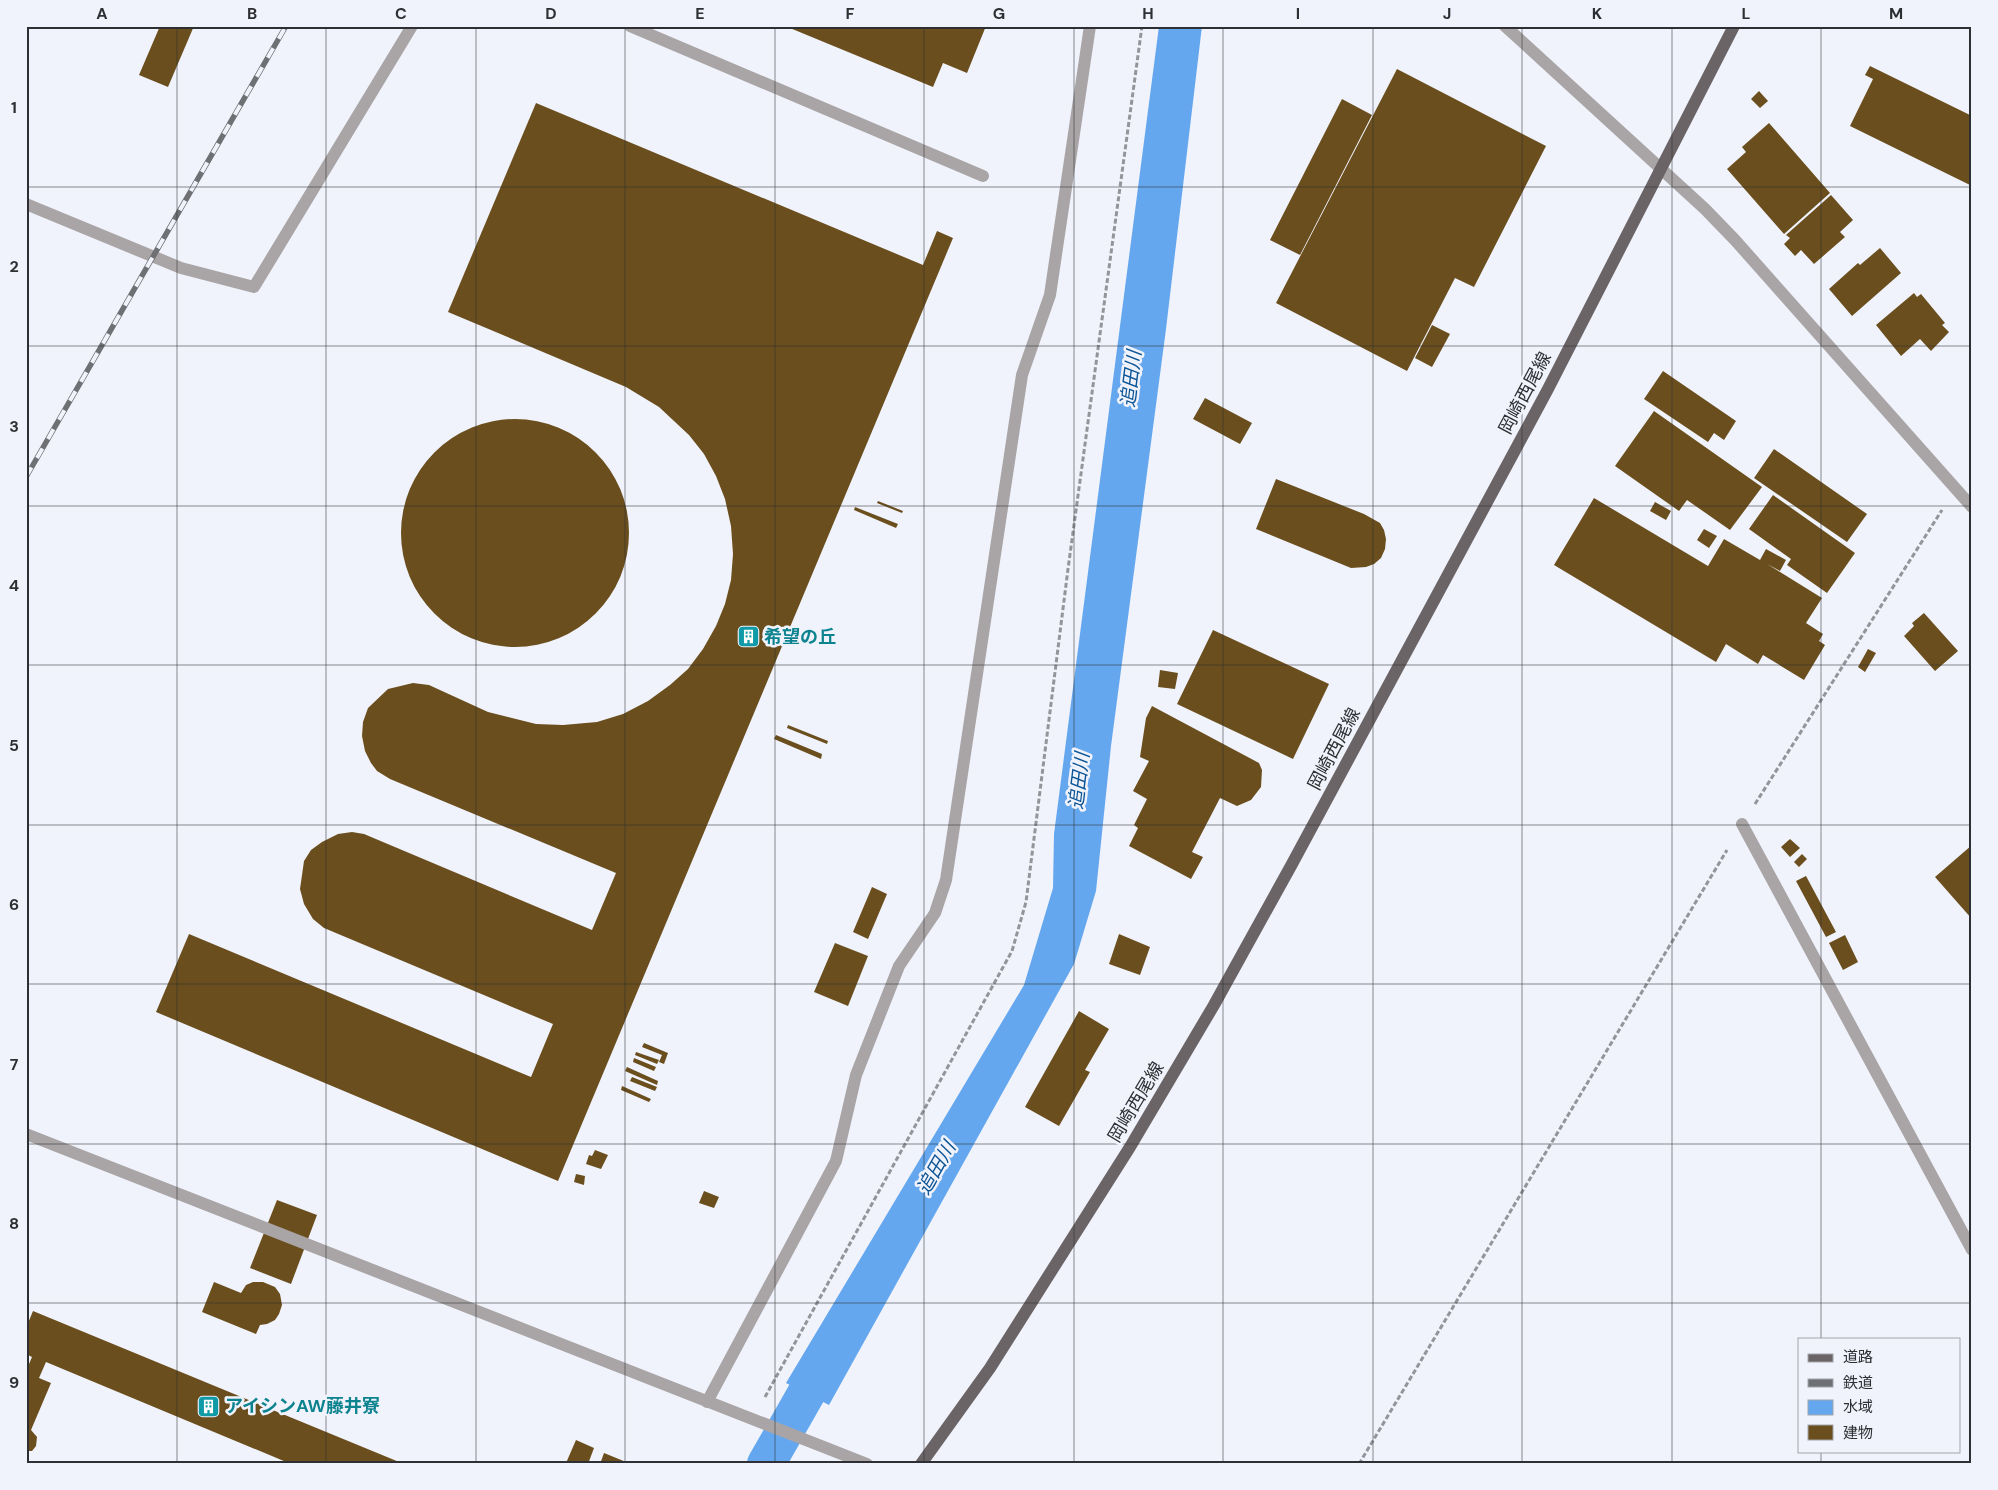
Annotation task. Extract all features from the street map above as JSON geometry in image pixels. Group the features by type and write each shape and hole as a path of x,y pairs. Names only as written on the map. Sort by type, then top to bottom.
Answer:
{"main road":[{"name":"岡崎西尾線","path":"921,1464 990,1368 1130,1148 1214,1005 1297,855 1548,388 1734,26"}],"street":[{"path":"26,204 181,268 254,287 412,26"},
{"path":"630,26 983,176"},
{"path":"707,1402 836,1161 856,1075 899,966 935,913 946,880 1022,375 1050,295 1090,26"},
{"path":"1505,26 1660,168 1735,240 1972,507"},
{"path":"1742,824 1972,1250"},
{"path":"26,1134 868,1464"}],"path":[{"path":"752,1419 795,1345 1015,943 1026,902 1070,549 1142,26"},
{"path":"1359,1464 1742,824 1956,488"}],"water":[{"path":"1159,26 1202,26 1166,329 1111,746 1096,891 1074,964 829,1405 786,1383 1024,985 1053,888 1054,834"}],"building":[{"path":"160,26 194,26 168,87 139,75"},
{"path":"785,26 986,26 967,73 943,63 933,87"},
{"path":"1870,66 1972,116 1972,186 1850,126 1873,79 1865,75"},
{"path":"1397,69 1546,146 1474,287 1455,278 1407,371 1276,303"},
{"path":"1759,91 1768,101 1760,108 1751,99"},
{"path":"1342,99 1372,115 1300,255 1270,240"},
{"name":"希望の丘","path":"536,103 923,265 937,231 953,238 558,1181 156,1012 189,934 531,1077 553,1024 324,928 313,919 304,904 300,889 304,861 311,850 338,834 352,832 364,834 592,930 616,873 390,779 377,771 365,751 362,736 363,722 368,708 388,689 413,683 429,685 488,712 536,724 563,725 597,722 623,714 648,701 688,669 703,649 716,626 725,604 731,580 733,554 731,526 725,499 716,476 704,454 689,435 659,407 626,387 448,312"},
{"path":"1769,123 1830,193 1784,234 1727,169 1746,152 1742,147"},
{"path":"1831,195 1853,220 1840,232 1845,237 1814,264 1801,250 1795,256 1784,244 1790,238 1786,235"},
{"path":"1880,248 1901,273 1852,316 1829,289 1858,263 1860,265"},
{"path":"1914,293 1917,297 1921,294 1945,323 1942,325 1949,332 1931,351 1920,339 1901,356 1876,325"},
{"path":"1432,325 1450,334 1432,367 1415,358"},
{"path":"1663,371 1736,421 1724,440 1714,433 1708,442 1644,399"},
{"path":"1205,398 1252,423 1240,444 1193,419"},
{"path":"1654,411 1762,487 1730,530 1687,500 1679,511 1615,466"},
{"path":"504,419 526,419 559,427 579,438 596,452 610,469 621,489 629,522 627,555 621,577 610,597 596,614 579,628 559,639 526,647 504,647 471,639 461,634 442,621 427,606 409,577 401,544 401,522 409,489 414,479 427,460 442,445 471,427"},
{"path":"1774,449 1867,514 1847,542 1754,478"},
{"path":"1276,479 1364,514 1380,523 1386,539 1385,549 1381,558 1374,564 1366,567 1351,568 1256,529"},
{"path":"1773,495 1855,553 1827,593 1787,565 1791,559 1749,529"},
{"path":"1594,498 1708,566 1724,539 1760,560 1766,549 1786,560 1780,571 1767,564 1822,598 1806,623 1823,634 1819,641 1825,645 1804,680 1763,655 1758,664 1726,644 1716,662 1554,565"},
{"path":"878,501 903,511 902,513 877,503"},
{"path":"1655,502 1671,511 1666,520 1650,511"},
{"path":"855,507 898,524 896,528 854,510"},
{"path":"1704,529 1717,536 1709,548 1697,540"},
{"path":"1924,613 1958,651 1935,671 1904,636 1914,626 1912,623"},
{"path":"1213,630 1329,684 1293,759 1177,704"},
{"path":"1868,649 1876,653 1865,672 1858,667"},
{"path":"1160,670 1178,673 1175,689 1158,687"},
{"path":"1152,706 1259,763 1262,770 1261,787 1251,800 1237,806 1220,798 1192,852 1203,857 1191,879 1129,846 1138,828 1134,825 1147,799 1133,791 1149,761 1140,757 1146,718"},
{"path":"788,725 828,741 827,744 787,728"},
{"path":"776,735 822,754 821,759 774,739"},
{"path":"1790,839 1800,848 1790,857 1781,847"},
{"path":"1972,845 1972,919 1935,877"},
{"path":"1802,854 1807,859 1799,867 1794,862"},
{"path":"1806,876 1836,932 1826,937 1796,881"},
{"path":"872,887 887,894 868,939 853,932"},
{"path":"1119,934 1150,947 1140,975 1109,964"},
{"path":"1845,935 1858,962 1843,970 1829,943"},
{"path":"835,943 868,956 848,1006 814,992"},
{"path":"1079,1011 1109,1029 1085,1070 1090,1072 1059,1126 1025,1107"},
{"path":"644,1043 668,1053 664,1064 659,1062 662,1055 642,1047"},
{"path":"636,1052 659,1060 657,1064 635,1055"},
{"path":"634,1058 656,1067 654,1071 633,1062"},
{"path":"627,1067 658,1081 657,1085 625,1071"},
{"path":"632,1077 657,1087 655,1091 630,1081"},
{"path":"622,1086 651,1099 649,1102 621,1090"},
{"path":"595,1150 608,1155 601,1169 586,1164 589,1155 592,1156"},
{"path":"576,1174 585,1176 584,1185 574,1182"},
{"path":"704,1191 719,1197 714,1208 699,1203"},
{"path":"277,1200 317,1215 291,1284 250,1268"},
{"path":"214,1282 241,1293 246,1285 253,1282 263,1282 275,1287 280,1294 282,1305 279,1314 275,1320 260,1325 256,1334 202,1312"},
{"name":"アイシンAW藤井寮","path":"33,1311 404,1464 291,1464 46,1362 39,1378 51,1383 31,1430 37,1437 36,1446 32,1451 26,1451 26,1371 32,1357 26,1354 26,1328"},
{"path":"576,1440 594,1448 588,1464 566,1463"},
{"path":"604,1453 631,1464 600,1464"}],"waterway":[{"name":"追田川","path":"766,1464 831,1350"}],"railway":[{"path":"26,477 286,26"}],"place":[{"name":"希望の丘","path":"748,637"},
{"name":"アイシンAW藤井寮","path":"209,1406"}]}
